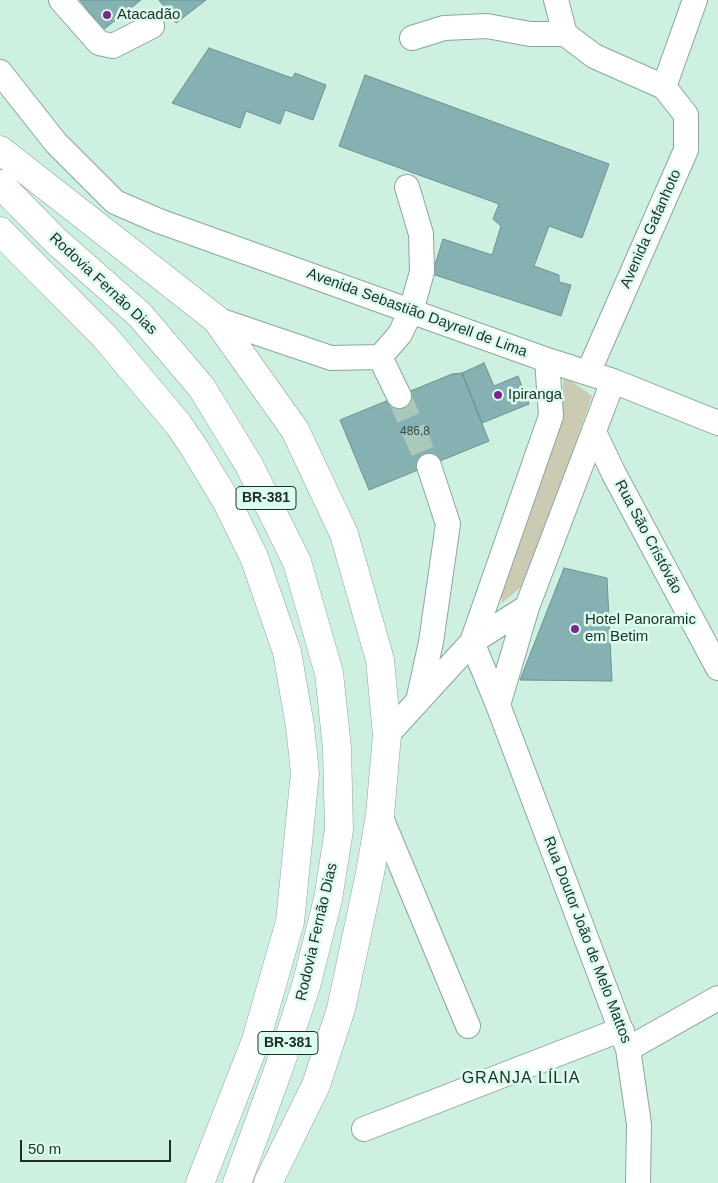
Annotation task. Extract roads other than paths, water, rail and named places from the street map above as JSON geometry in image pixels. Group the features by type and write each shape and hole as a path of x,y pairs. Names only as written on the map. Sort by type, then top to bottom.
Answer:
{"main road":[{"path":"0,150 216,318 295,430 344,534 380,660 387,735 380,814 370,873 341,1009 316,1085 268,1183"},
{"name":"Rodovia Fernão Dias","path":"0,184 56,241 140,315 202,388 249,465 297,562 328,673 336,748 339,830 328,900 306,986 280,1065 237,1183"},
{"name":"Rodovia Fernão Dias","path":"0,231 105,337 190,441 227,502 254,557 287,652 300,726 305,773 290,922 256,1040 200,1183"}],"street":[{"path":"62,0 99,44 113,46 152,26"},
{"path":"412,38 444,28 487,26 530,34 565,34 556,0"},
{"path":"664,87 695,0"},
{"name":"Avenida Gafanhoto","path":"565,34 594,56 664,87 686,115 686,150 588,373"},
{"name":"Avenida Sebastião Dayrell de Lima","path":"0,72 56,143 115,202 159,221 547,360 613,381 718,423"},
{"path":"380,358 400,334 411,311 422,272 421,234 407,186"},
{"path":"216,318 331,358 380,358"},
{"path":"380,358 399,396"},
{"path":"472,642 550,416 547,360"},
{"path":"498,705 527,607 613,381"},
{"name":"Rua São Cristóvão","path":"594,432 614,474 718,668"},
{"path":"418,701 432,642 448,524 429,466"},
{"path":"387,735 472,642 527,607"},
{"name":"Rua Doutor João de Melo Mattos","path":"472,642 498,705 625,1040 639,1124 638,1183"},
{"path":"380,814 468,1026"},
{"path":"364,1129 612,1033 625,1040 718,998"}],"tunnel":[{"path":"399,396 429,466"}],"place":[{"name":"Atacadão","path":"107,15"},
{"name":"Ipiranga","path":"498,395"},
{"name":"Hotel Panoramic em Betim","path":"575,629"}],"district":[{"name":"GRANJA LÍLIA","path":"521,1079"}]}
